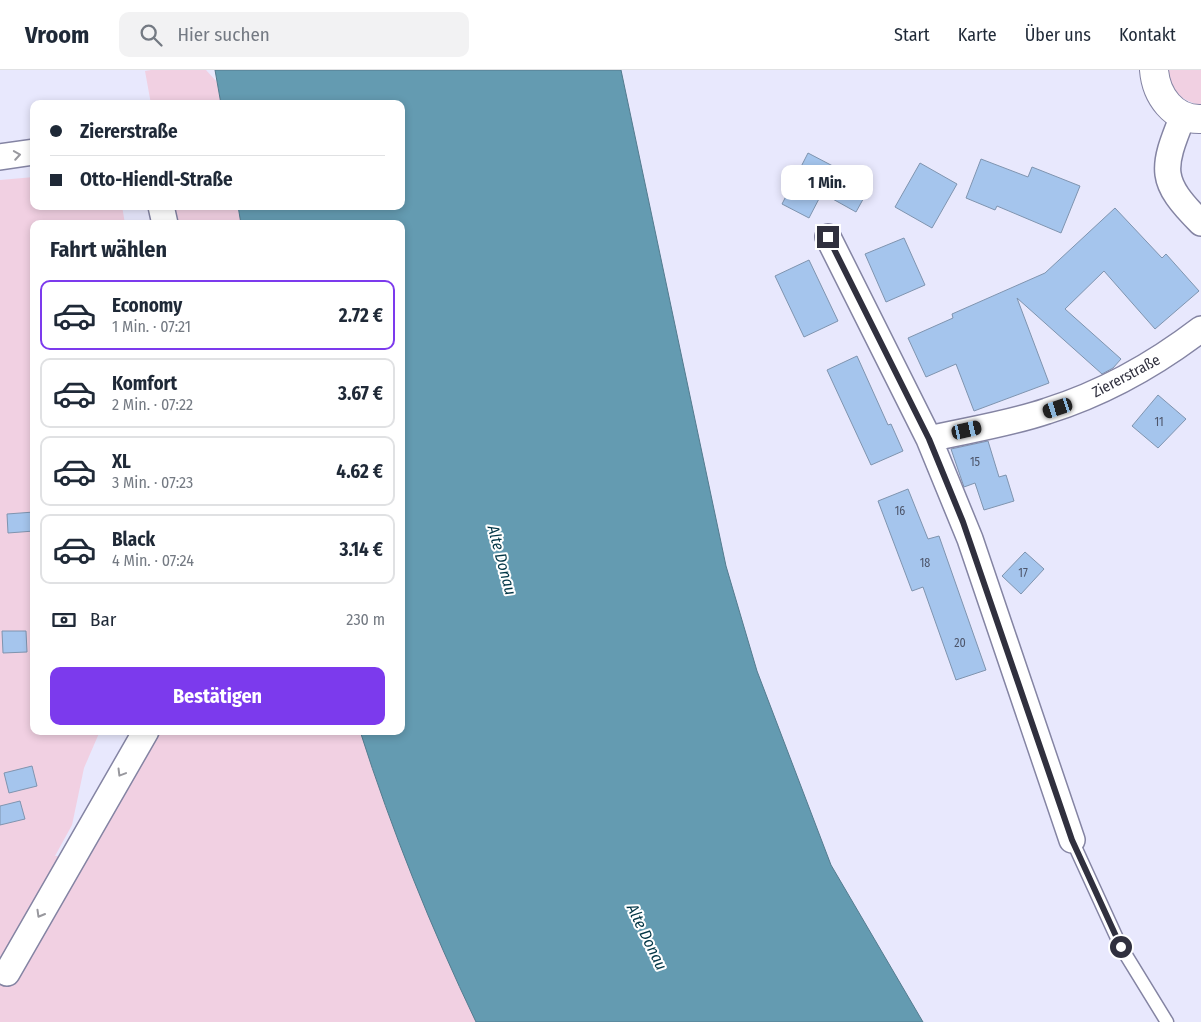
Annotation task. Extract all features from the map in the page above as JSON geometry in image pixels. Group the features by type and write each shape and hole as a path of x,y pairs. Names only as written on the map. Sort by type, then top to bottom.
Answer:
{"main road":[{"path":"1154,70 1155,83 1161,96 1170,108 1192,117"}],"street":[{"path":"1192,117 1169,150 1167,171 1171,186 1179,201 1201,223"},
{"path":"0,157 30,153"},
{"path":"828,237 929,439 970,539 1072,840"},
{"name":"Ziererstraße","path":"929,439 1045,412 1072,403 1138,373 1201,329"},
{"path":"7,973 144,735"}],"lane":[{"path":"1072,840 1121,947 1167,1022"}],"shaded area":[{"path":"206,70 217,82 220,100 150,100 145,71"},
{"path":"1169,70 1201,70 1201,105 1188,101 1178,94 1171,83"},
{"path":"30,177 30,210 123,210 124,220 30,220 30,735 98,735 84,768 72,825 55,856 83,857 152,735 361,735 413,879 443,951 476,1022 0,1022 0,180"},
{"path":"172,210 239,210 240,220 173,220"}],"water":[{"name":"Alte Donau","path":"215,70 621,70 726,566 757,671 831,865 923,1022 476,1022 443,951 413,879 361,735 405,735 405,220 240,220 239,210 405,210 405,100 220,100"}],"building":[{"path":"808,153 850,175 851,172 872,183 856,212 822,193 809,218 782,204"},
{"path":"981,159 1028,177 1032,167 1080,186 1061,233 997,206 995,210 966,198"},
{"path":"920,163 957,184 932,228 895,207"},
{"path":"1115,208 1162,258 1166,254 1199,291 1155,329 1104,271 1065,309 1121,359 1113,368 1102,374 1017,298 1049,383 974,411 956,364 926,377 908,338 953,318 952,314 1045,273"},
{"path":"904,238 925,285 886,302 865,254"},
{"path":"809,260 838,321 804,337 775,276"},
{"path":"857,356 888,425 891,424 903,451 871,465 827,370"},
{"path":"1158,395 1186,419 1158,448 1132,426"},
{"path":"988,441 999,477 1006,475 1014,501 984,510 975,483 964,487 951,449"},
{"path":"908,489 928,539 939,536 986,670 956,680 923,587 912,591 878,501"},
{"path":"30,512 30,531 8,533 7,514"},
{"path":"1025,552 1044,569 1021,594 1002,576"},
{"path":"2,631 26,631 27,652 3,653"},
{"path":"32,766 37,786 9,793 4,773"},
{"path":"20,801 25,819 0,825 0,806"}],"route":[{"path":"828,237 929,439 970,539 1072,840 1121,947"}]}
